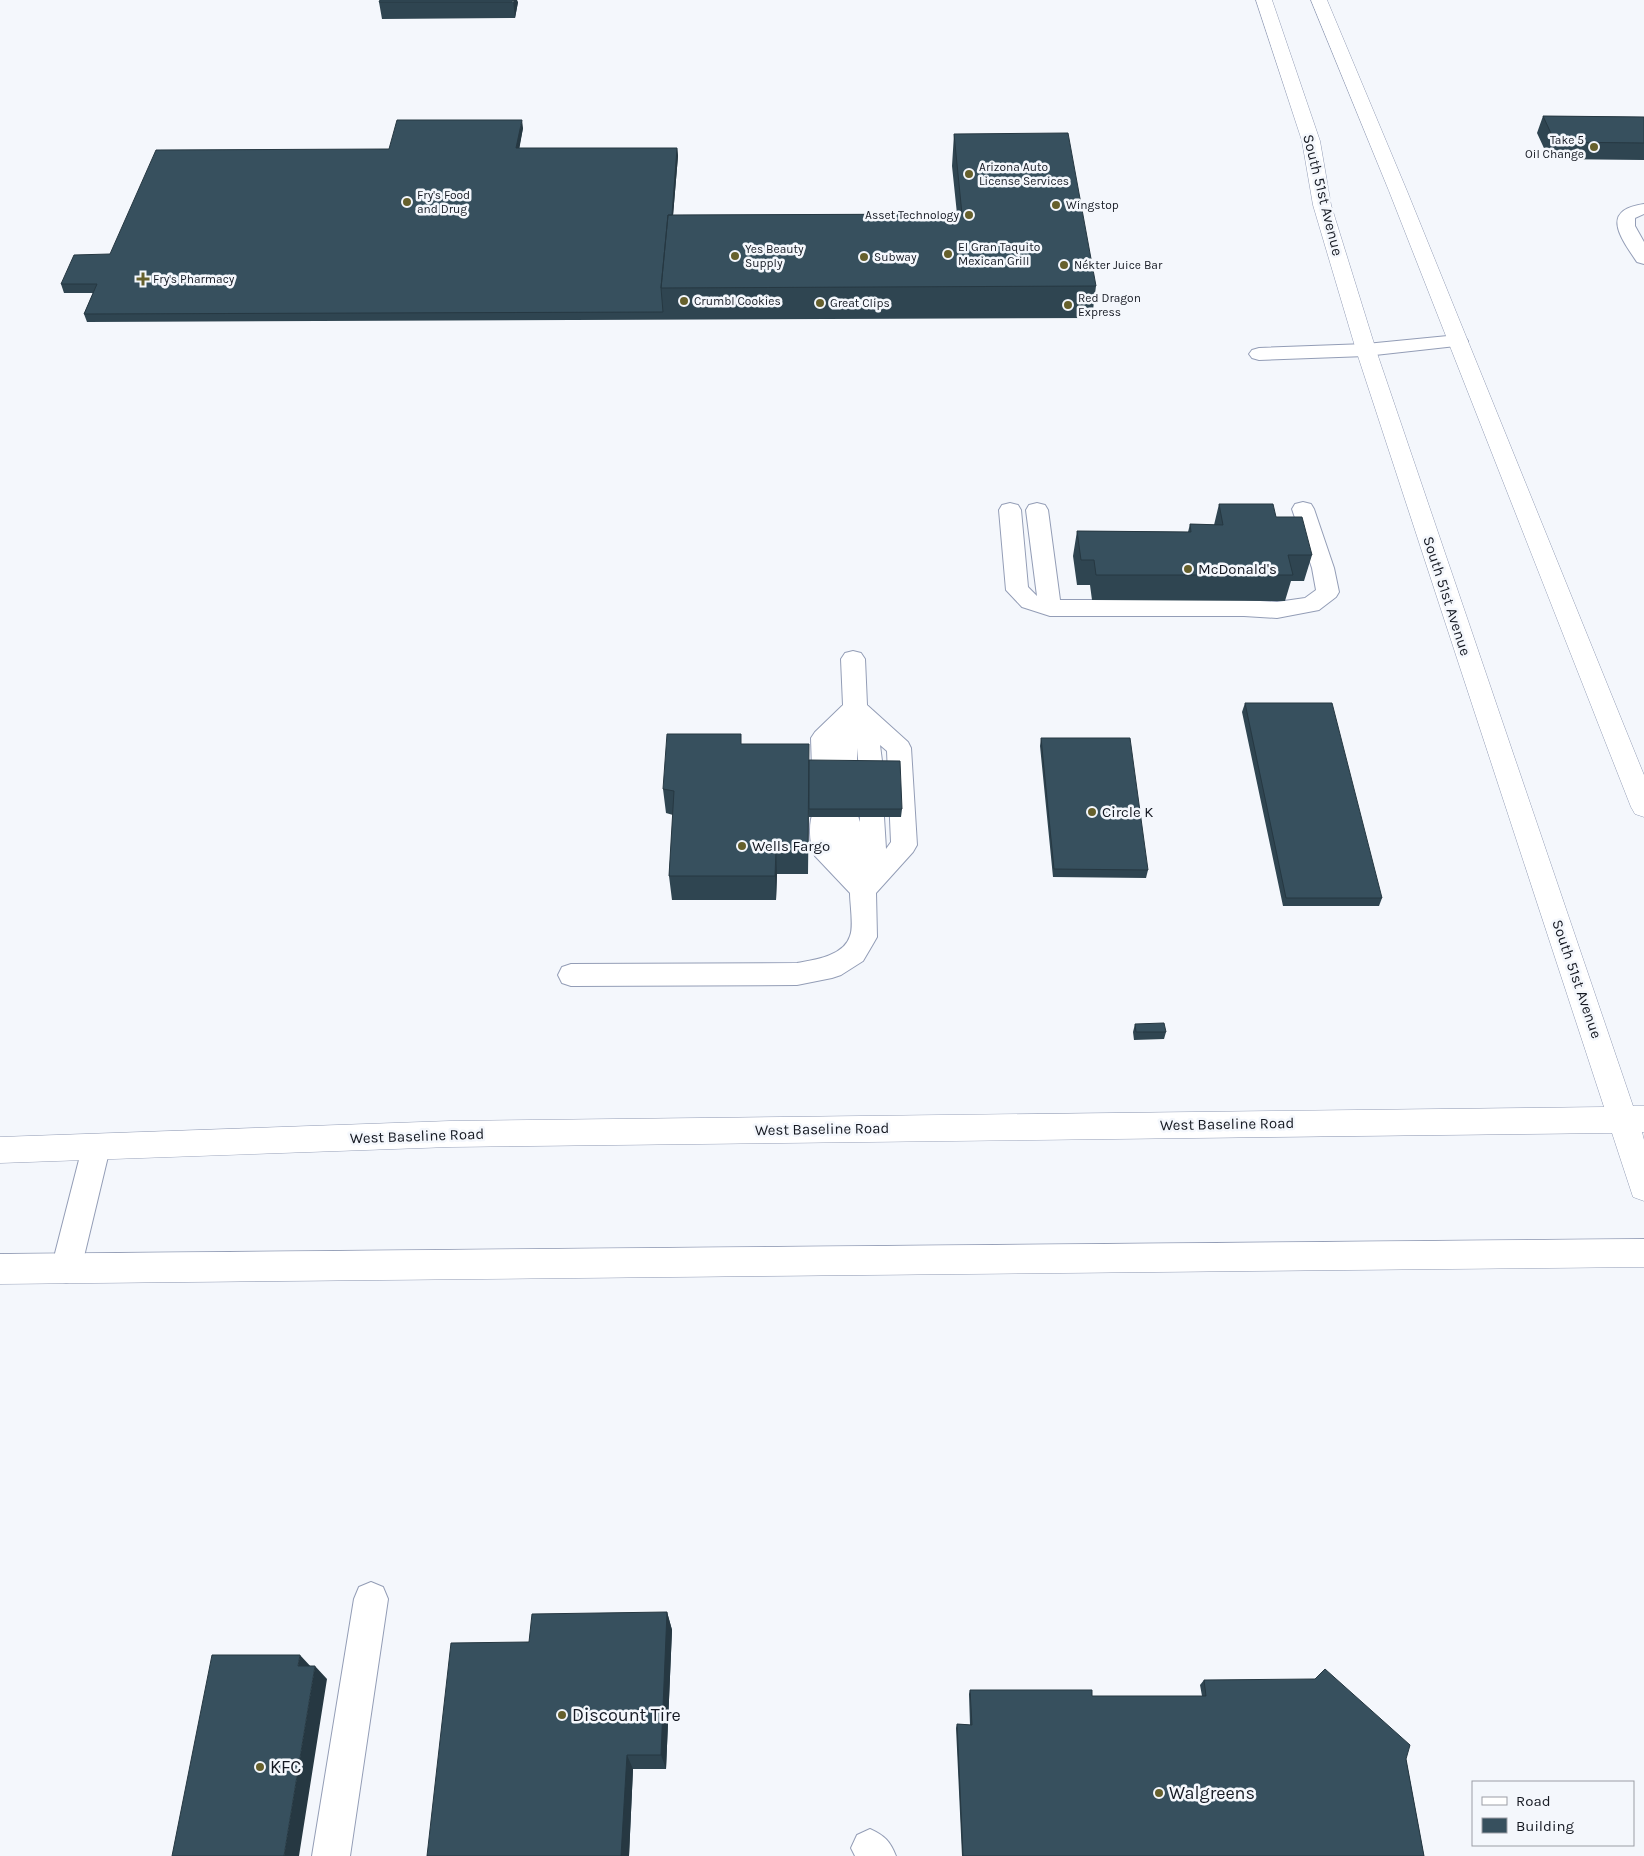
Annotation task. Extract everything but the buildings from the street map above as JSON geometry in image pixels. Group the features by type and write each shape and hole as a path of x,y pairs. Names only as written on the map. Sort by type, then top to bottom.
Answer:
{"main road":[{"name":"South 51st Avenue","path":"1264,0 1311,141 1322,205 1366,350 1470,666 1598,1042 1633,1119 1644,1187"},
{"path":"1319,0 1458,341 1644,808"},
{"name":"West Baseline Road","path":"0,1150 450,1134 1523,1122 1633,1119"},
{"path":"0,1270 1644,1253"}],"lane":[{"path":"1644,209 1637,210 1626,216 1626,226 1644,258"},
{"path":"1260,354 1366,350 1458,341"},
{"path":"1010,510 1017,590 1030,602 1050,608 1244,608 1277,610 1311,605 1328,592 1323,568 1304,509"},
{"path":"1037,510 1050,608"},
{"path":"835,769 845,748 855,708 853,658"},
{"path":"855,708 870,750 871,769"},
{"path":"855,708 899,748 904,845 863,890"},
{"path":"835,817 824,849 863,890"},
{"path":"571,976 797,974 832,967 854,953 864,937 863,890 873,848 872,817"},
{"path":"66,1269 96,1148"},
{"path":"332,1856 371,1599"}],"place":[{"name":"Take 5 Oil Change","path":"1594,147"},
{"name":"Arizona Auto License Services","path":"969,174"},
{"name":"Fry's Food and Drug","path":"407,202"},
{"name":"Wingstop","path":"1056,205"},
{"name":"Asset Technology","path":"969,215"},
{"name":"El Gran Taquito Mexican Grill","path":"948,254"},
{"name":"Yes Beauty Supply","path":"735,256"},
{"name":"Subway","path":"864,257"},
{"name":"Nékter Juice Bar","path":"1064,265"},
{"name":"Fry's Pharmacy","path":"143,279"},
{"name":"Crumbl Cookies","path":"684,301"},
{"name":"Great Clips","path":"820,303"},
{"name":"Red Dragon Express","path":"1068,305"},
{"name":"McDonald's","path":"1188,569"},
{"name":"Circle K","path":"1092,812"},
{"name":"Wells Fargo","path":"742,846"},
{"name":"Discount Tire","path":"562,1715"},
{"name":"KFC","path":"260,1767"},
{"name":"Walgreens","path":"1159,1793"}]}
